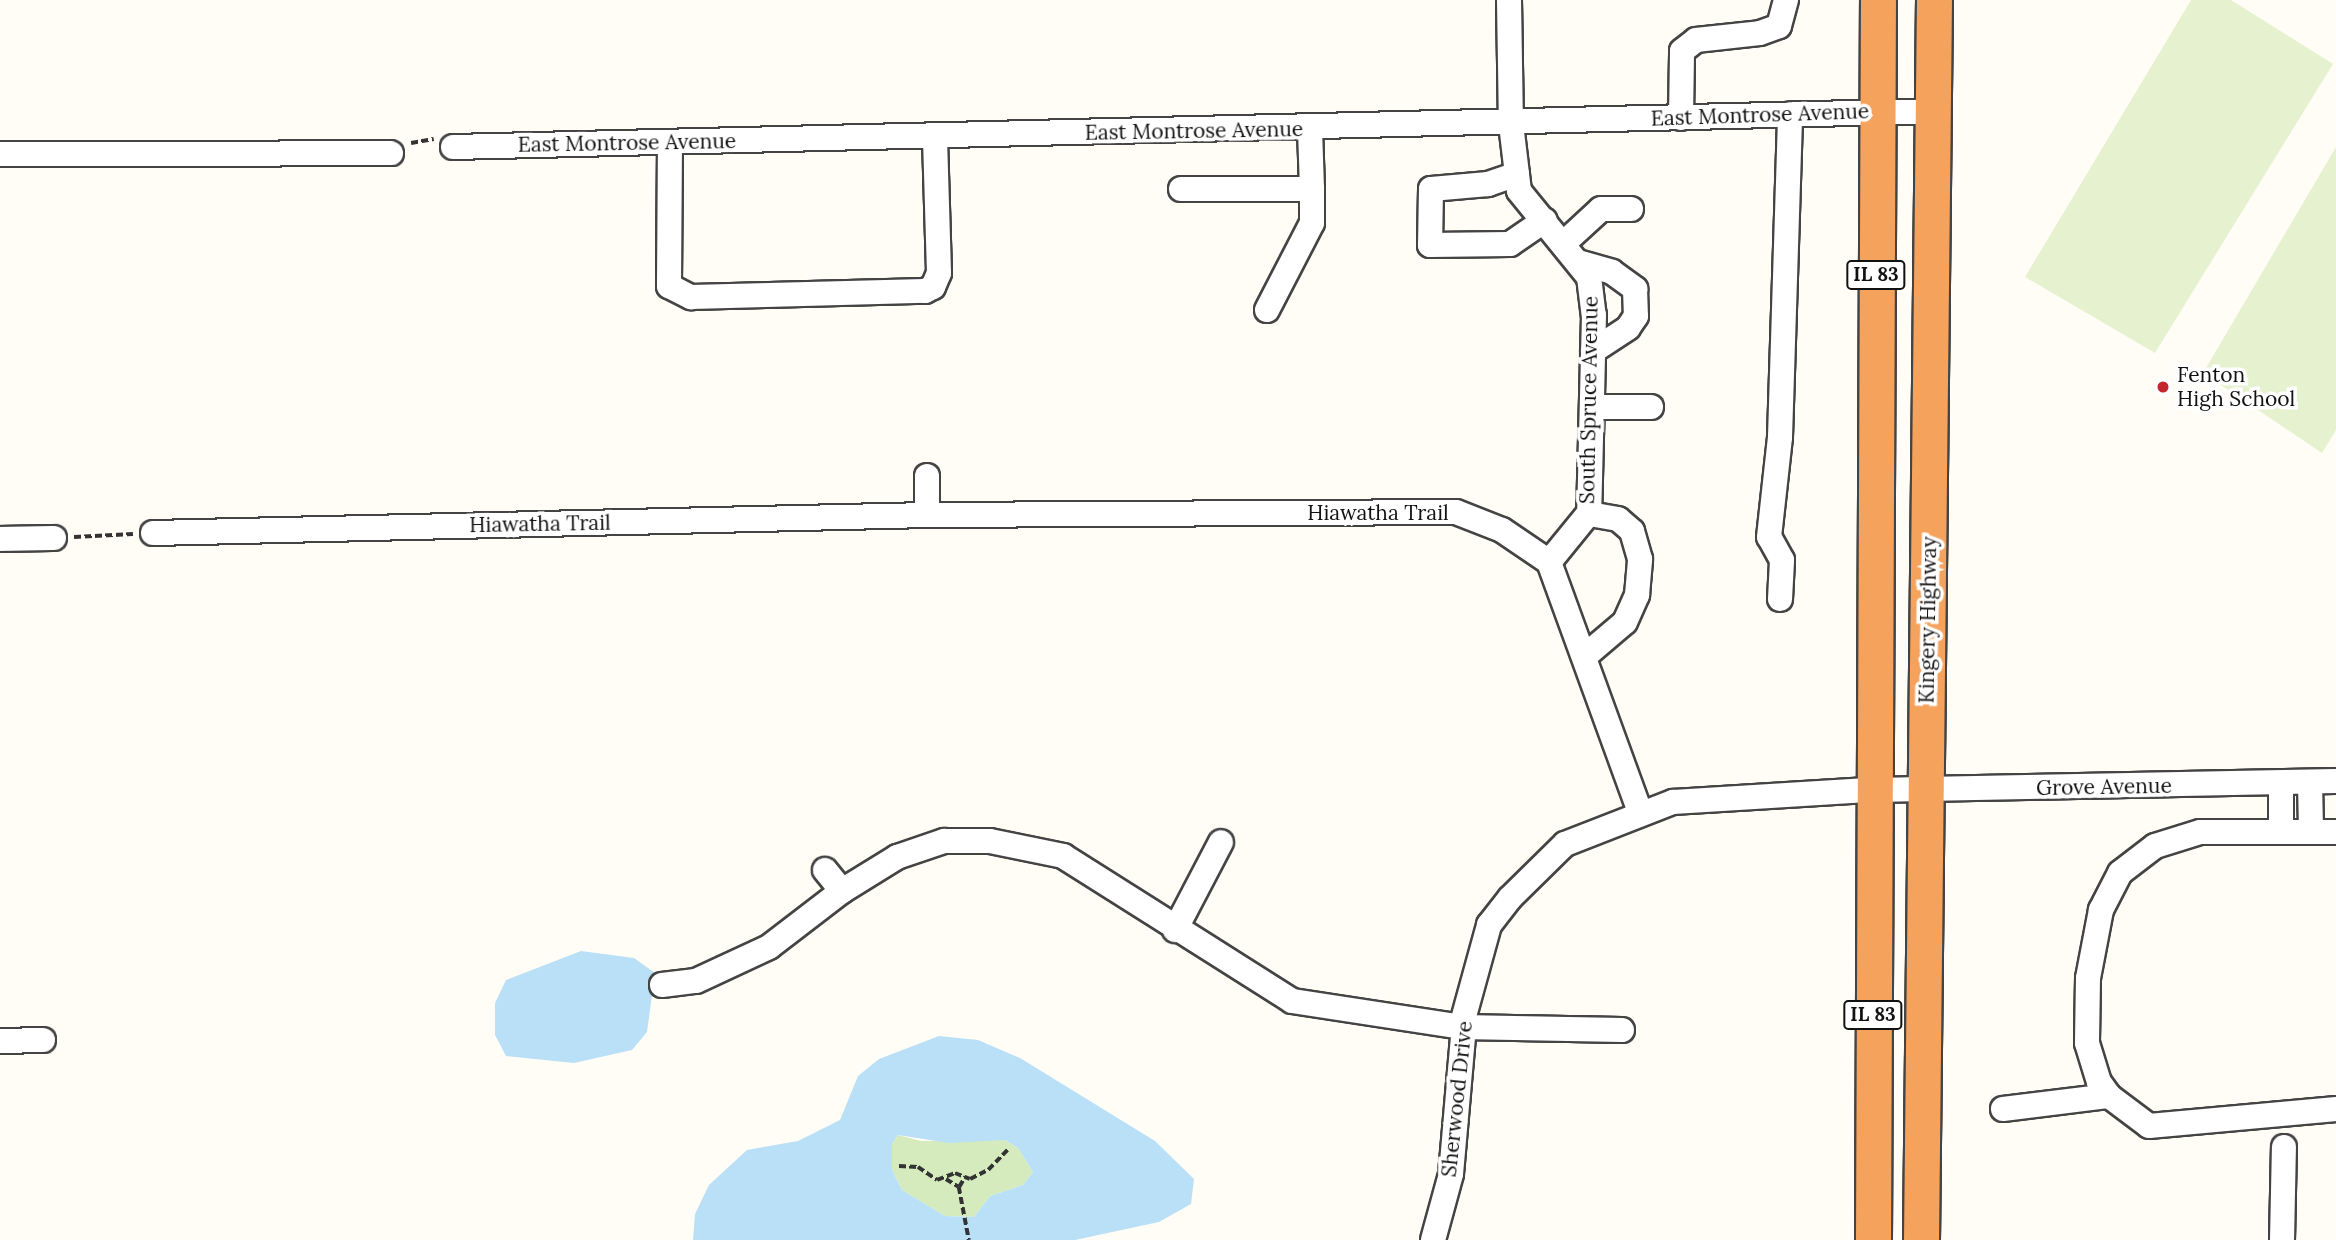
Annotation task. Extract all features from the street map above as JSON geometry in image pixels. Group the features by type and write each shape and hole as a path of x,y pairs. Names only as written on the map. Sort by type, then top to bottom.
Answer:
{"highway":[{"name":"IL 83","path":"1873,1240 1872,790 1878,0"},
{"name":"Kingery Highway","path":"1922,1240 1934,0"}],"street":[{"name":"South Spruce Avenue","path":"1509,0 1511,124 1519,191 1589,277 1593,351 1589,514 1549,562"},
{"path":"1681,118 1682,51 1696,40 1736,37 1779,26 1786,0"},
{"name":"East Montrose Avenue","path":"453,147 1511,124 1934,111"},
{"path":"1780,598 1782,560 1769,537 1780,437 1790,114"},
{"path":"1266,310 1312,223 1310,128"},
{"path":"670,142 669,286 691,297 925,291 933,287 939,273 935,136"},
{"path":"0,154 391,152"},
{"path":"1517,174 1488,184 1431,188 1430,245 1510,244 1545,220"},
{"path":"1181,189 1312,189"},
{"path":"1593,351 1628,328 1636,316 1636,296 1628,280 1571,253 1601,209 1631,209"},
{"path":"1592,407 1651,407"},
{"path":"927,476 928,515"},
{"name":"Hiawatha Trail","path":"153,533 928,515 1456,512 1502,530 1549,562"},
{"path":"1585,656 1625,622 1637,595 1640,559 1632,531 1618,519 1589,514"},
{"path":"0,539 54,538"},
{"path":"1549,562 1640,812"},
{"name":"Grove Avenue","path":"1872,790 1926,792 2336,781"},
{"path":"2310,782 2311,830"},
{"path":"2281,783 2281,829"},
{"name":"Sherwood Drive","path":"1433,1240 1451,1174 1463,1026 1489,925 1510,898 1565,844 1640,812 1673,802 1872,790"},
{"path":"2336,831 2200,831 2155,846 2120,873 2101,910 2088,978 2087,1043 2099,1082 2109,1096 2148,1126 2336,1109"},
{"path":"662,985 696,981 769,947 842,891 897,857 944,841 990,841 1063,856 1175,930 1292,1001 1463,1026 1622,1030"},
{"path":"1175,930 1221,842"},
{"path":"825,870 842,891"},
{"path":"0,1041 43,1040"},
{"path":"2003,1109 2109,1096"},
{"path":"2283,1240 2284,1147"}],"path":[{"path":"391,152 421,139 445,139 453,147"},
{"path":"54,538 153,533"},
{"path":"969,1240 959,1187 965,1177 988,1170 1009,1148"},
{"path":"899,1166 918,1167 930,1178 946,1180 959,1187"},
{"path":"946,1180 955,1172 965,1177"}],"green space":[{"path":"2191,0 2231,0 2333,64 2155,353 2025,277"},
{"path":"2336,147 2336,430 2322,453 2203,373"},
{"path":"898,1135 921,1141 1005,1140 1018,1148 1033,1172 1023,1185 990,1196 974,1217 945,1216 902,1190 892,1170 892,1144"}],"water":[{"path":"581,951 634,958 655,973 647,1032 632,1050 574,1063 506,1056 495,1035 495,1003 506,980"},
{"path":"939,1036 978,1040 1020,1058 1155,1141 1194,1179 1191,1204 1159,1222 1075,1240 693,1240 695,1214 709,1185 747,1150 798,1141 840,1120 858,1076 879,1059","holes":["898,1135 949,1143 1005,1140 1018,1148 1033,1172 1023,1185 990,1196 974,1217 945,1216 902,1190 892,1170 892,1144"]}],"place":[{"name":"Fenton High School","path":"2163,387"}]}
